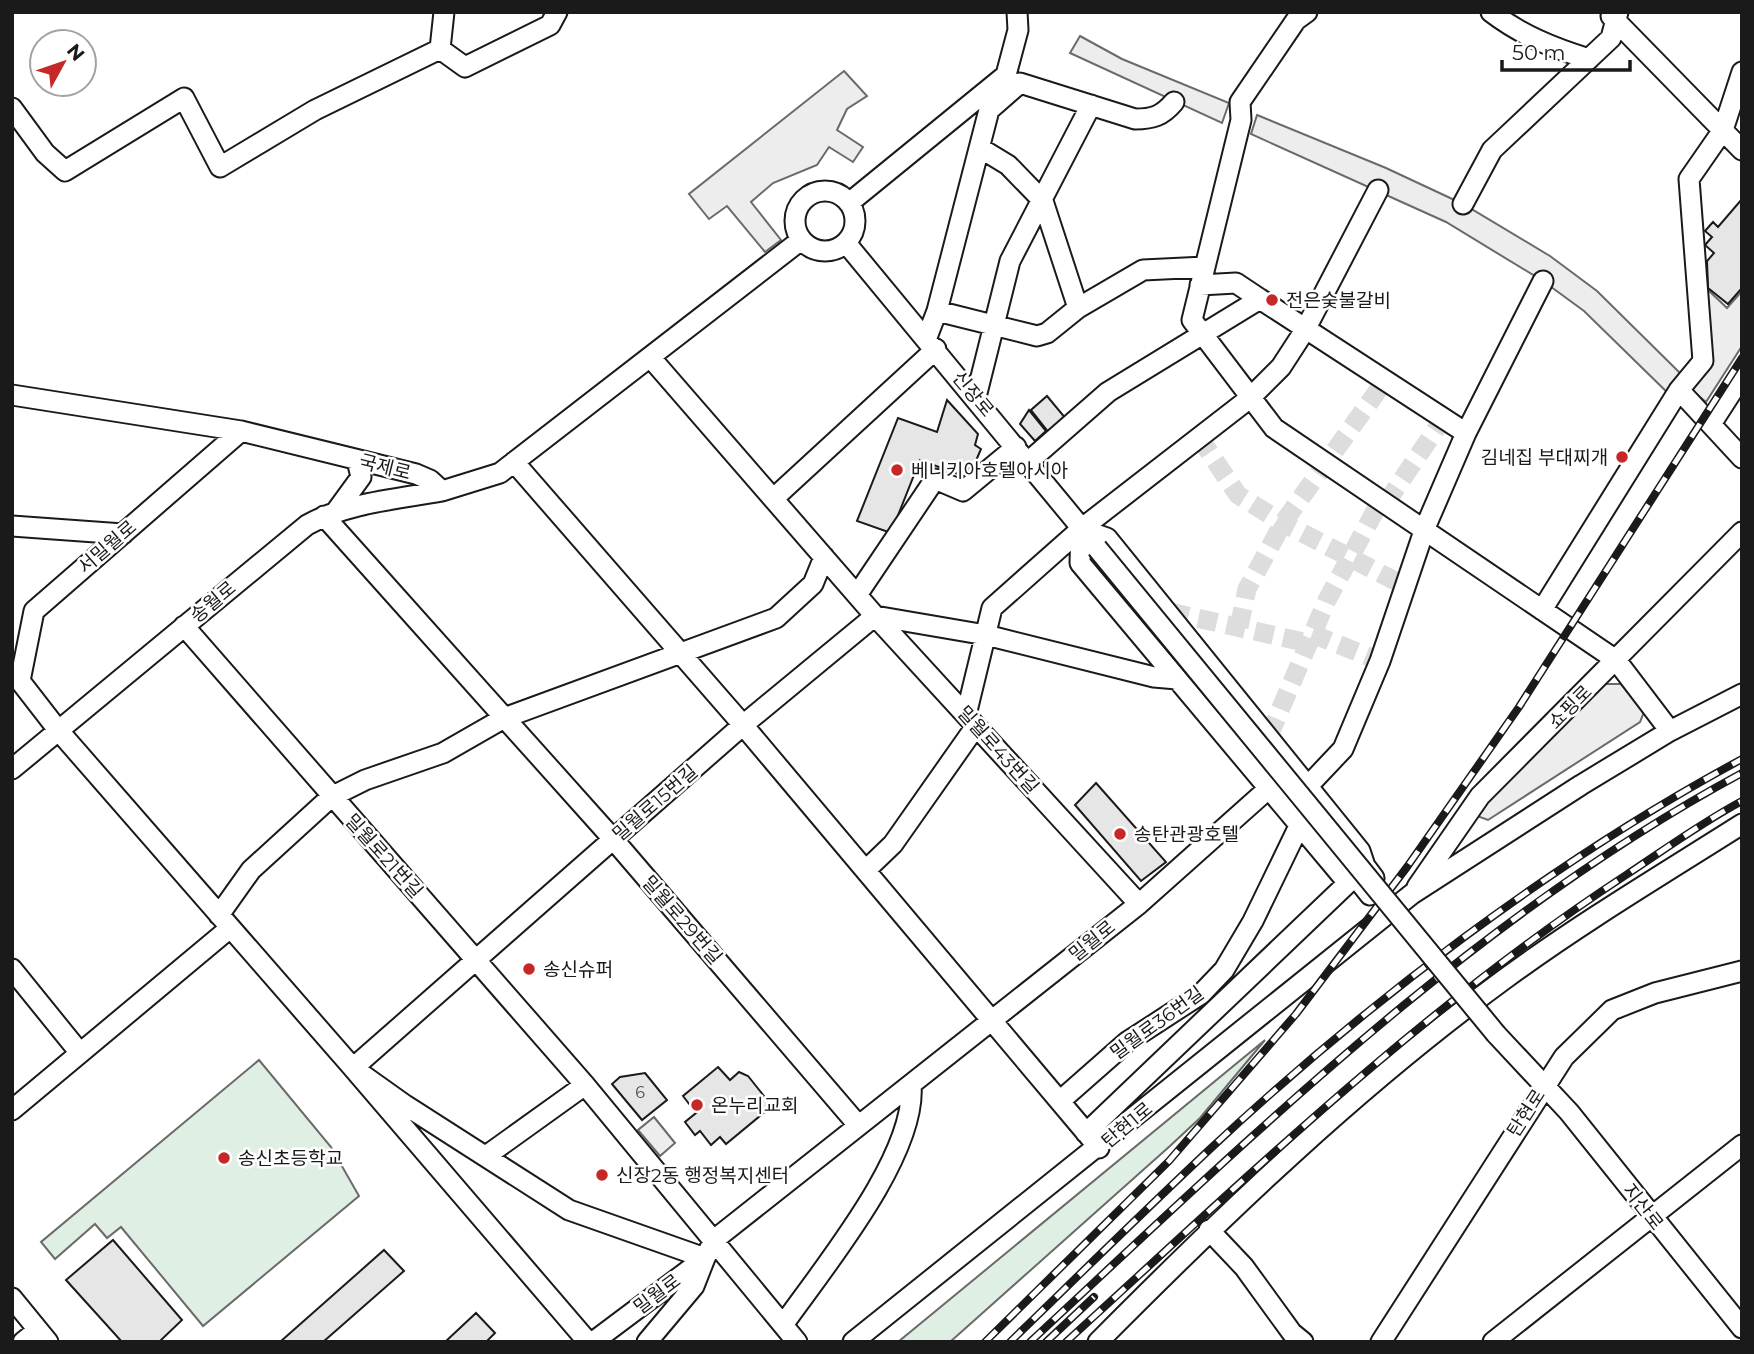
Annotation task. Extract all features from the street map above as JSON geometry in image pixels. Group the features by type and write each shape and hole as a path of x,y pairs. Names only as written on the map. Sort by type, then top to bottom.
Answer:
{"street":[{"path":"440,49 443,12"},
{"path":"440,49 465,68 550,25 557,12"},
{"path":"849,202 1006,75 1018,30 1017,12"},
{"path":"1307,12 1296,20 1240,102 1241,120 1192,320 1274,428 1616,660 1670,731"},
{"path":"1491,12 1512,29 1589,60"},
{"path":"1464,204 1492,150 1611,38 1615,15"},
{"path":"1615,15 1742,150"},
{"path":"12,108 45,153 65,171 184,98 220,167 314,110 440,49"},
{"path":"1542,610 1679,390 1703,361 1689,179 1723,130 1742,72"},
{"path":"774,498 931,343 989,110 1020,83 1135,119 1153,119 1166,112 1174,102"},
{"path":"976,397 1010,261 1091,105"},
{"path":"980,148 1008,165 1043,201 1078,308"},
{"path":"829,190 849,202 854,228 846,243 823,251 801,240 794,217 806,196 829,190"},
{"path":"866,870 893,844 972,720 992,608 1081,528 1250,398 1281,367 1305,330 1378,190"},
{"path":"442,491 489,478 514,462 801,240"},
{"name":"신장로","path":"846,243 976,397 1496,1034 1543,1087"},
{"path":"937,311 1037,336 1047,333 1078,308 1143,270 1236,282 1305,330 1466,433"},
{"path":"1308,786 1343,749 1362,707 1424,528 1466,433 1543,281"},
{"path":"857,595 935,479 963,491 1022,455 1108,392 1260,299"},
{"name":"밀월로43번길","path":"650,357 875,616 1139,904"},
{"path":"1711,424 1742,376"},
{"path":"1679,390 1741,455"},
{"name":"국제로","path":"12,395 241,431 423,476 442,491"},
{"name":"서밀월로","path":"16,681 34,611 241,431"},
{"path":"329,515 361,477 357,460"},
{"path":"514,462 866,870 1093,1140 1355,876 1399,905"},
{"name":"송월로","path":"12,769 296,532 329,515 442,491"},
{"name":"밀월로29번길","path":"329,515 504,718 613,839 858,1125"},
{"path":"12,526 123,534"},
{"path":"1081,528 1080,563 1348,883"},
{"path":"1081,528 1107,538 1360,851 1365,866 1399,905"},
{"name":"쇼핑로","path":"1399,905 1480,796 1742,532"},
{"path":"12,1110 80,1053 224,922 251,870 331,797 365,780 443,753 504,718 776,618 813,584 824,557"},
{"path":"875,616 986,635 1154,677 1177,679"},
{"name":"밀월로15번길","path":"353,1068 743,726 875,616"},
{"name":"밀월로21번길","path":"184,626 331,797 477,959 714,1240"},
{"path":"16,681 590,1342"},
{"path":"1399,905 1670,731 1742,694"},
{"name":"밀월로","path":"590,1342 705,1258 714,1240 1139,904 1268,789"},
{"name":"밀월로36번길","path":"1060,1101 1127,1042 1201,994 1224,970 1253,921 1300,824"},
{"path":"1098,1342 1209,1230 1372,1083 1507,977 1742,824"},
{"name":"탄현1로","path":"853,1342 1093,1140 1399,905"},
{"path":"12,970 80,1053"},
{"name":"탄현로","path":"1381,1342 1564,1057 1612,1010 1655,993 1742,971"},
{"path":"353,1068 569,1210 705,1258 694,1286 647,1342"},
{"path":"486,1156 585,1085"},
{"path":"782,1325 879,1190 913,1105 911,1086"},
{"name":"지산로","path":"1543,1087 1569,1112 1742,1328"},
{"path":"1493,1342 1742,1145"},
{"path":"1209,1230 1244,1267 1292,1333 1303,1342"},
{"path":"714,1240 797,1342"},
{"path":"12,1298 36,1338"}],"green space":[{"path":"1265,1040 1200,1118 950,1342 898,1342"},
{"path":"259,1060 331,1147 359,1196 203,1326 121,1227 107,1238 95,1224 55,1259 41,1242"}],"shaded area":[{"path":"1080,36 1122,59 1229,103 1222,123 1070,53"},
{"path":"844,71 867,96 847,109 837,130 863,147 853,162 829,147 817,165 773,183 751,202 781,240 765,252 727,206 709,219 689,194"},
{"path":"1257,115 1386,168 1463,204 1550,256 1597,291 1684,377 1673,398 1584,311 1543,281 1446,222 1251,134"},
{"path":"1706,288 1727,308 1742,291 1742,346 1706,402 1689,388"},
{"path":"1605,684 1621,684 1644,712 1640,722 1488,820 1477,816 1481,806"},
{"path":"654,1117 675,1143 660,1156 638,1130"}],"building":[{"path":"1742,199 1742,288 1728,304 1708,288 1707,261 1714,253 1705,245 1712,237 1705,231 1713,222 1718,227"},
{"path":"1047,396 1067,420 1050,434 1031,410"},
{"name":"베니키아호텔아시아","path":"947,400 978,434 975,445 981,449 975,463 970,464 966,477 920,460 891,533 857,521 898,418 937,432"},
{"path":"1029,410 1046,431 1035,441 1020,424"},
{"name":"송탄관광호텔","path":"1096,783 1166,862 1141,881 1075,805"},
{"path":"718,1067 730,1080 739,1072 748,1076 772,1106 726,1144 720,1137 711,1145 700,1131 695,1135 685,1122 696,1113 683,1096"},
{"path":"645,1073 667,1100 642,1120 612,1084 620,1077"},
{"path":"113,1240 182,1320 159,1342 122,1342 66,1280"},
{"path":"384,1250 404,1271 323,1342 280,1342"},
{"path":"476,1313 495,1333 486,1342 445,1342"}],"tunnel":[{"path":"1239,627 1247,589 1283,523 1384,382"},
{"path":"1386,503 1443,419"},
{"path":"1199,437 1238,495 1283,523 1403,585"},
{"path":"1269,736 1327,600 1381,500"},
{"path":"1170,612 1308,643"},
{"path":"1312,634 1380,661"}],"railway":[{"path":"985,1342 1169,1161 1296,1014 1407,867 1519,707 1742,358"},
{"path":"1010,1342 1269,1095 1396,989 1531,889 1671,799 1742,759"},
{"path":"1030,1342 1282,1110 1457,962 1548,894 1643,831 1742,773"},
{"path":"1066,1342 1268,1157 1406,1038 1477,981 1626,875 1697,827 1742,801"},
{"path":"1046,1342 1094,1297"}],"place":[{"name":"전은숮불갈비","path":"1272,300"},
{"name":"김네집 부대찌개","path":"1622,457"},
{"name":"베니키아호텔아시아","path":"897,470"},
{"name":"송탄관광호텔","path":"1120,834"},
{"name":"송신슈퍼","path":"529,969"},
{"name":"온누리교회","path":"697,1105"},
{"name":"송신초등학교","path":"224,1158"},
{"name":"신장2동 행정복지센터","path":"602,1175"}]}
